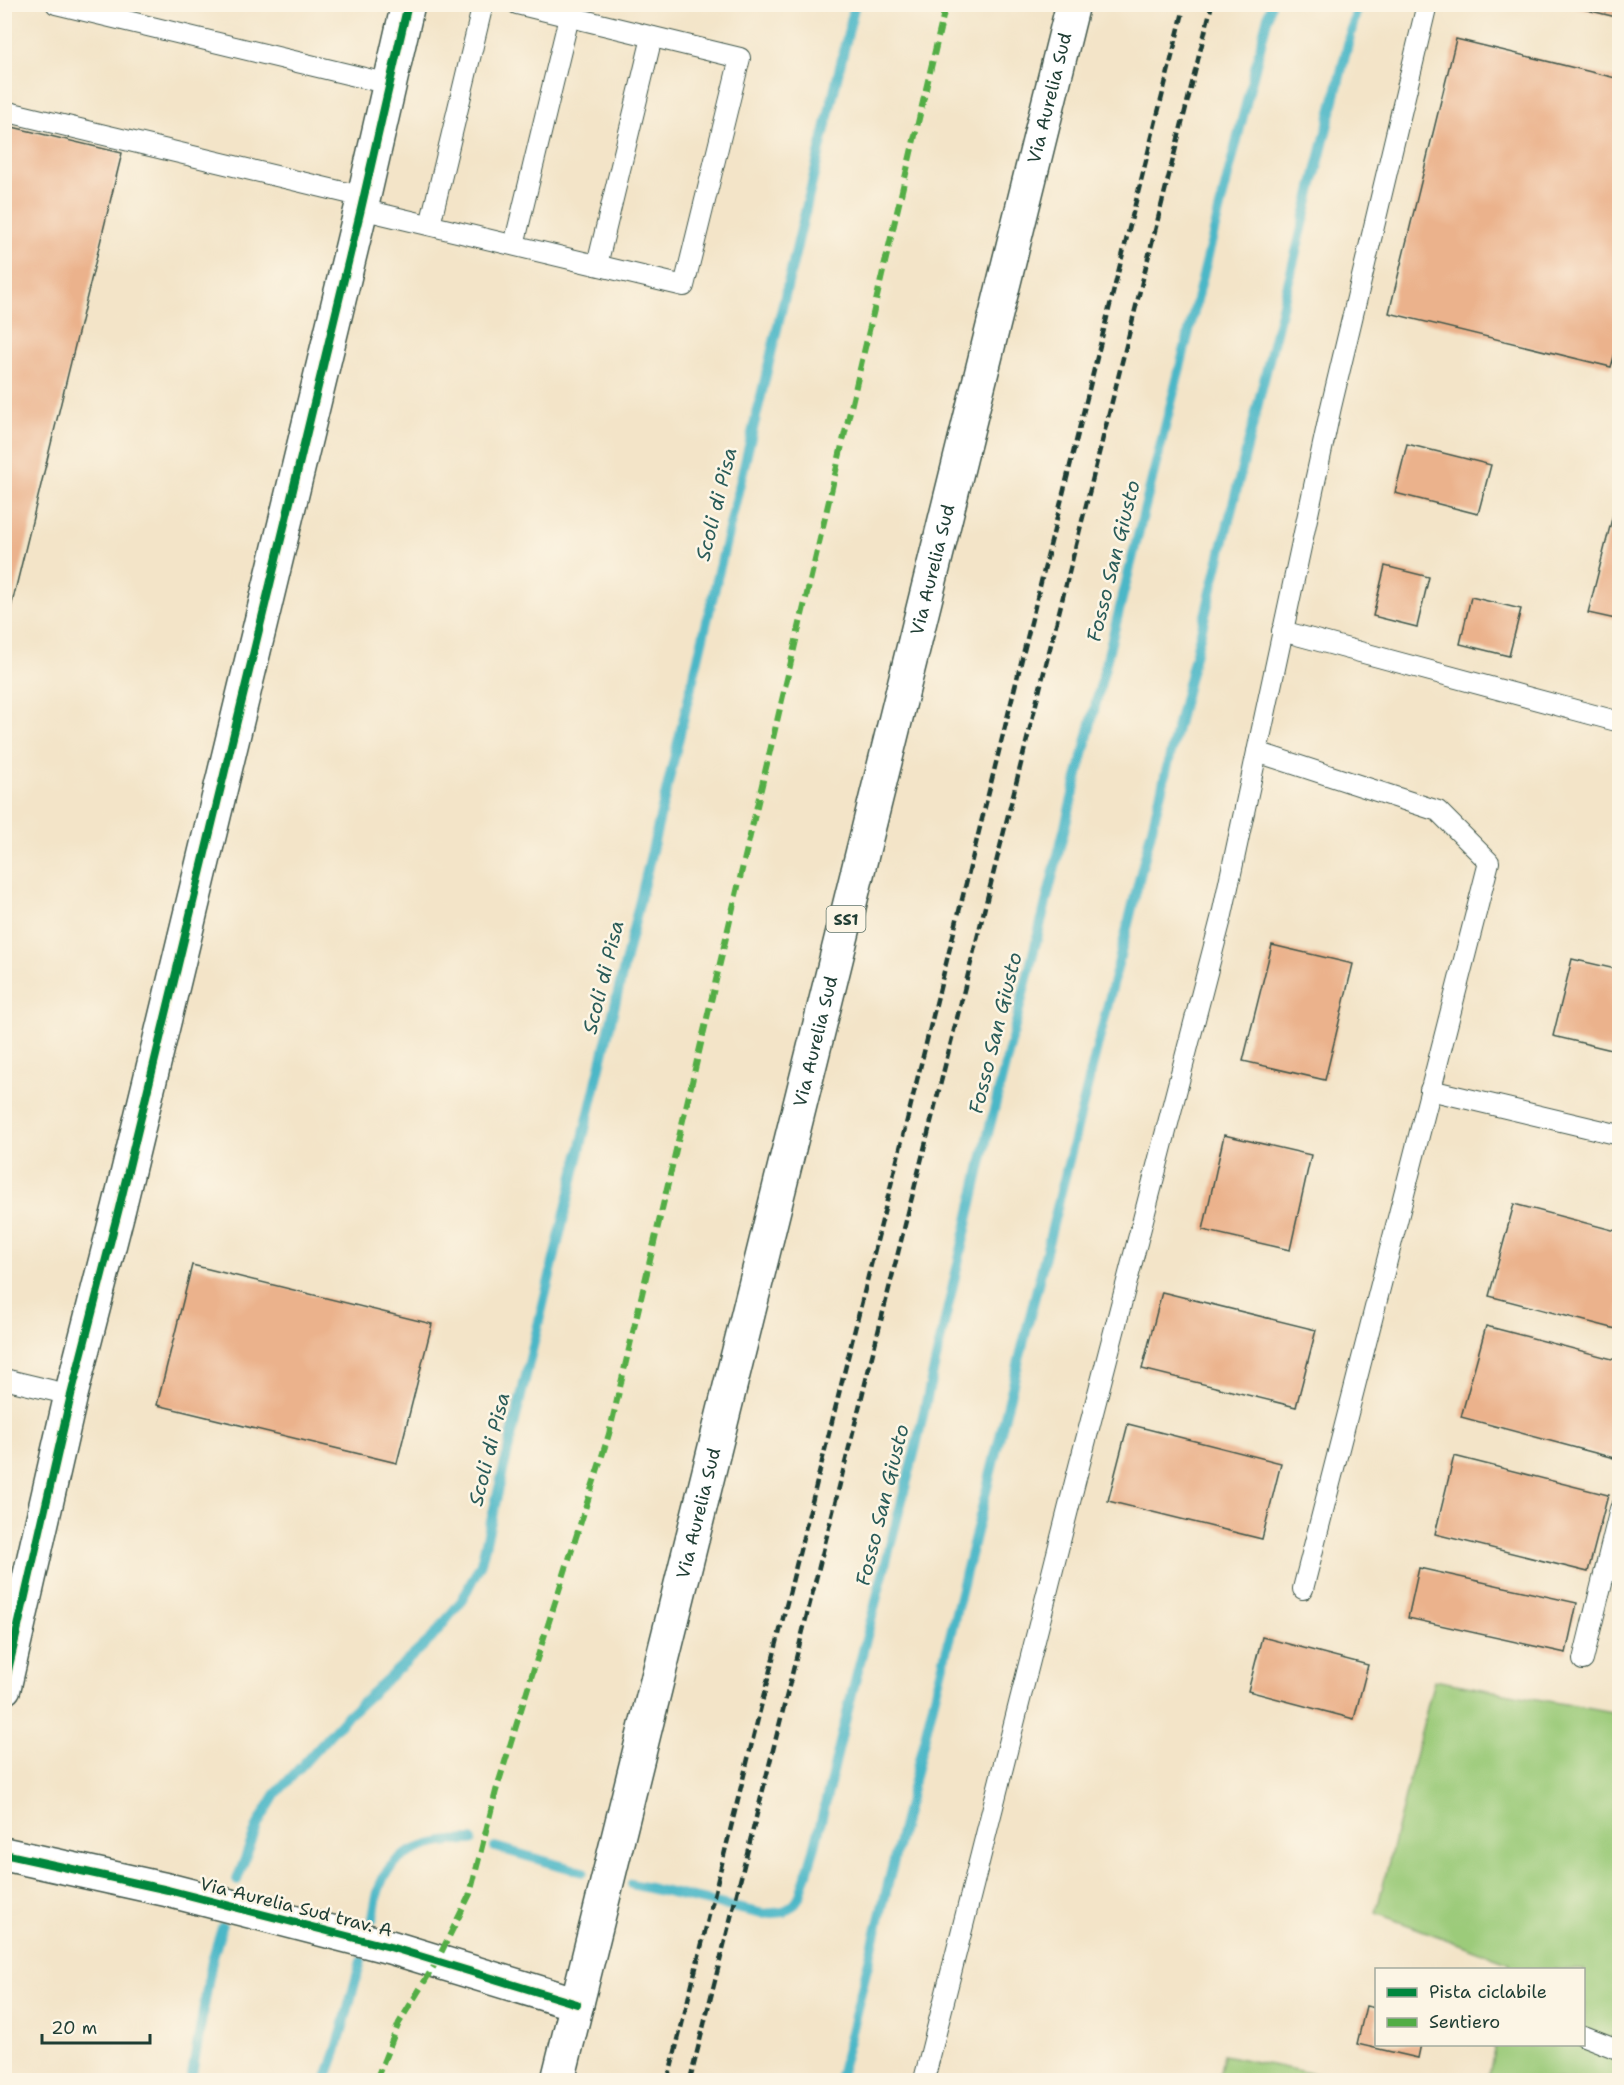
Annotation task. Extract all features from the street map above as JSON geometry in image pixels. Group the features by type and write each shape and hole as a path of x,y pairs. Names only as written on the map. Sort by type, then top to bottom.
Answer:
{"street":[{"path":"4,1688 71,1395 119,1208 408,4"},
{"name":"Via Aurelia Sud","path":"558,2080 1073,4"},
{"name":"Via Aurelia Sud trav. A","path":"4,1854 168,1890 390,1947 577,2004"}],"lane":[{"path":"56,4 389,84"},
{"path":"430,225 483,4"},
{"path":"4,111 362,203 430,225 684,286 740,58 517,4"},
{"path":"924,2080 1072,1494 1222,915 1331,407 1427,4"},
{"path":"514,245 569,17"},
{"path":"597,265 652,37"},
{"path":"1282,631 1620,722"},
{"path":"1257,752 1438,811 1489,862 1303,1589"},
{"path":"1430,1090 1620,1136"},
{"path":"4,1379 71,1395"},
{"path":"1583,1660 1620,1509"},
{"path":"1585,2036 1620,2050"}],"green space":[{"path":"1434,1680 1619,1714 1619,2080 1488,2080 1495,2046 1585,2046 1585,1968 1509,1968 1510,1963 1376,1913"},
{"path":"1224,2055 1343,2080 1218,2080"}],"building":[{"path":"1620,4 1620,18 1567,5"},
{"path":"1456,39 1620,79 1620,335 1611,367 1389,313"},
{"path":"4,125 122,153 7,624 4,624"},
{"path":"1407,444 1491,465 1478,514 1395,493"},
{"path":"1620,491 1620,620 1588,613"},
{"path":"1385,566 1429,577 1417,627 1373,616"},
{"path":"1471,597 1521,609 1509,656 1460,644"},
{"path":"1272,945 1353,964 1325,1080 1243,1061"},
{"path":"1572,959 1620,970 1620,1052 1553,1036"},
{"path":"1224,1135 1311,1155 1290,1250 1203,1230"},
{"path":"1514,1204 1620,1232 1620,1330 1489,1296"},
{"path":"192,1265 432,1324 397,1463 157,1405"},
{"path":"1162,1292 1316,1330 1296,1407 1142,1369"},
{"path":"1486,1326 1620,1361 1620,1439 1614,1458 1461,1417"},
{"path":"1128,1424 1281,1463 1262,1539 1108,1501"},
{"path":"1454,1456 1608,1495 1588,1572 1435,1534"},
{"path":"1419,1568 1577,1603 1566,1653 1408,1618"},
{"path":"1262,1637 1368,1665 1354,1719 1248,1691"},
{"path":"1366,2006 1375,2008 1375,2046 1421,2046 1418,2058 1357,2044"}],"waterway":[{"name":"Scoli di Pisa","path":"237,1880 258,1824 275,1795 346,1717 432,1638 462,1600 481,1563 855,4"},
{"name":"Fosso San Giusto","path":"631,1884 763,1914 784,1912 795,1904 800,1895 814,1850 916,1446 987,1138 1271,4"},
{"path":"839,2080 1358,4"},
{"name":"Fosso San Giusto","path":"373,1918 380,1886 386,1873 405,1855 431,1845 472,1840"},
{"name":"Fosso San Giusto","path":"495,1847 583,1872"},
{"name":"Scoli di Pisa","path":"191,2080 212,1961 222,1927"},
{"name":"Fosso San Giusto","path":"326,2080 361,1961"}],"railway":[{"path":"668,2080 1185,4"},
{"path":"690,2080 1212,4"}],"marked path":[{"path":"376,2080 399,2023 437,1961 470,1894 496,1791 609,1434 946,4"}],"cycle path":[{"path":"4,1688 71,1395 119,1208 361,209 408,4"},
{"path":"4,1854 168,1890 390,1947 577,2004"}]}
